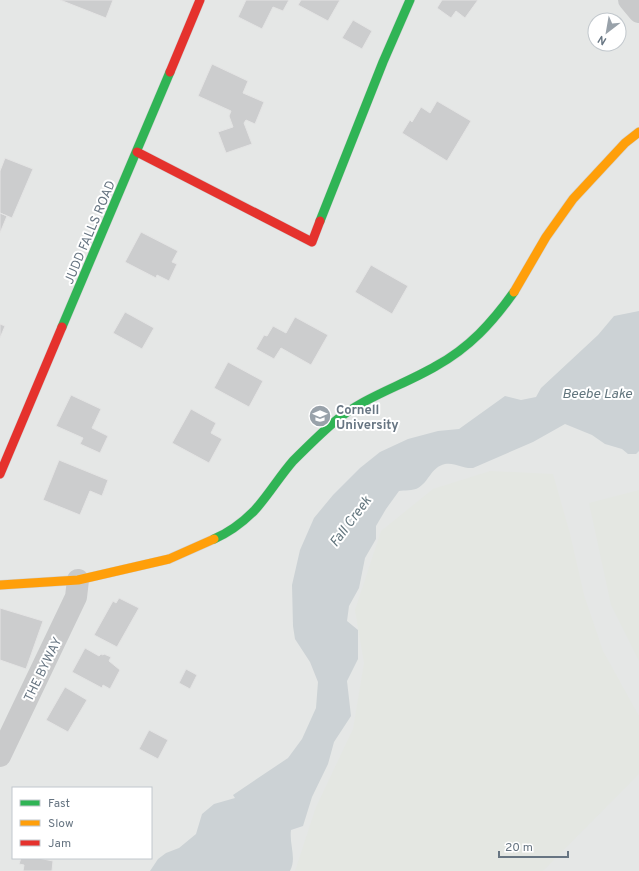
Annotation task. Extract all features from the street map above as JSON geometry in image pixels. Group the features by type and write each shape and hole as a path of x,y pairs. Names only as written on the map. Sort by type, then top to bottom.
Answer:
{"street":[{"name":"JUDD FALLS ROAD","path":"0,474 200,0"},
{"path":"137,152 312,242 383,62 410,0"},
{"path":"629,0 639,12"},
{"path":"0,585 78,580 169,559 225,534 253,512 298,457 334,422 381,392 434,367 453,356 471,342 505,306 546,237 573,198 625,143 639,132"},
{"name":"THE BYWAY","path":"0,756 76,597 78,580"}],"shaded area":[{"name":"Cornell University","path":"0,0 639,0 639,871 0,871"},
{"path":"490,471 553,474 569,530 584,595 603,651 639,716 639,774 543,871 295,871 316,807 353,729 364,663 355,610 381,531 433,489"},
{"path":"639,490 639,661 611,605 589,503"}],"water":[{"path":"639,311 639,451 636,454 628,454 622,449 605,444 592,435 565,424 533,442 473,468 449,464 440,466 433,471 425,482 418,488 399,491 386,509 376,526 376,539 365,558 359,588 349,606 347,621 358,630 358,659 347,681 351,716 334,742 328,764 312,797 303,826 291,830 293,861 290,871 150,871 158,859 166,853 179,848 196,834 202,814 214,804 235,798 233,795 288,758 302,739 316,708 318,682 310,662 295,639 293,626 292,585 300,550 314,518 333,495 360,468 380,452 408,439 438,431 459,429 505,396 521,400 536,397 541,388 598,335 614,316"}],"building":[{"path":"60,0 113,0 106,18"},
{"path":"246,0 289,0 283,11 273,7 262,29 238,17"},
{"path":"301,0 340,0 328,21 298,5"},
{"path":"442,0 478,0 465,18 456,11 451,18 437,8"},
{"path":"353,20 372,31 362,49 342,38"},
{"path":"212,64 248,81 243,93 264,102 255,124 246,120 244,123 252,144 226,153 218,132 233,127 229,116 231,111 198,96"},
{"path":"437,101 471,121 447,161 402,133 410,120 412,122 421,107 430,113"},
{"path":"5,158 33,169 12,218 0,213 0,171"},
{"path":"0,213 7,216 0,233"},
{"path":"141,232 178,251 172,262 177,264 169,281 157,275 156,278 125,262"},
{"path":"371,265 408,286 392,314 355,292"},
{"path":"125,312 154,328 142,349 113,333"},
{"path":"295,317 328,335 311,365 281,348 274,359 256,349 264,335 267,336 273,326 286,333"},
{"path":"0,324 5,326 0,338"},
{"path":"228,362 263,381 249,407 214,388"},
{"path":"71,395 101,409 92,428 108,436 100,453 80,444 83,438 56,426"},
{"path":"191,409 216,423 211,433 222,439 209,463 172,443"},
{"path":"59,460 108,480 102,496 90,491 80,515 43,500"},
{"path":"119,598 139,608 117,647 94,635 113,601 116,603"},
{"path":"0,608 43,621 26,669 0,660"},
{"path":"85,648 99,656 104,654 111,657 109,661 120,670 110,689 103,685 102,688 72,672"},
{"path":"186,669 197,675 190,689 179,683"},
{"path":"65,687 87,700 68,732 46,720"},
{"path":"149,730 168,740 158,759 139,749"},
{"path":"21,859 43,859 53,861 52,871 23,871 24,865 19,864"}],"traffic: fast":[{"path":"320,221 383,62 410,0"},
{"path":"62,327 170,72"},
{"path":"214,539 225,534 254,511 293,461 333,423 357,406 448,359 479,334 514,292"}],"traffic: slow":[{"path":"514,292 546,237 573,199 625,143 639,132"},
{"path":"0,585 78,580 169,559 214,539"}],"traffic: jam":[{"path":"170,72 200,0"},
{"path":"137,152 312,242 320,221"},
{"path":"0,474 62,327"}],"place":[{"name":"Cornell University","path":"320,416"}],"water label":[{"name":"Beebe Lake","path":"597,393"},
{"name":"Fall Creek","path":"350,521"}]}
